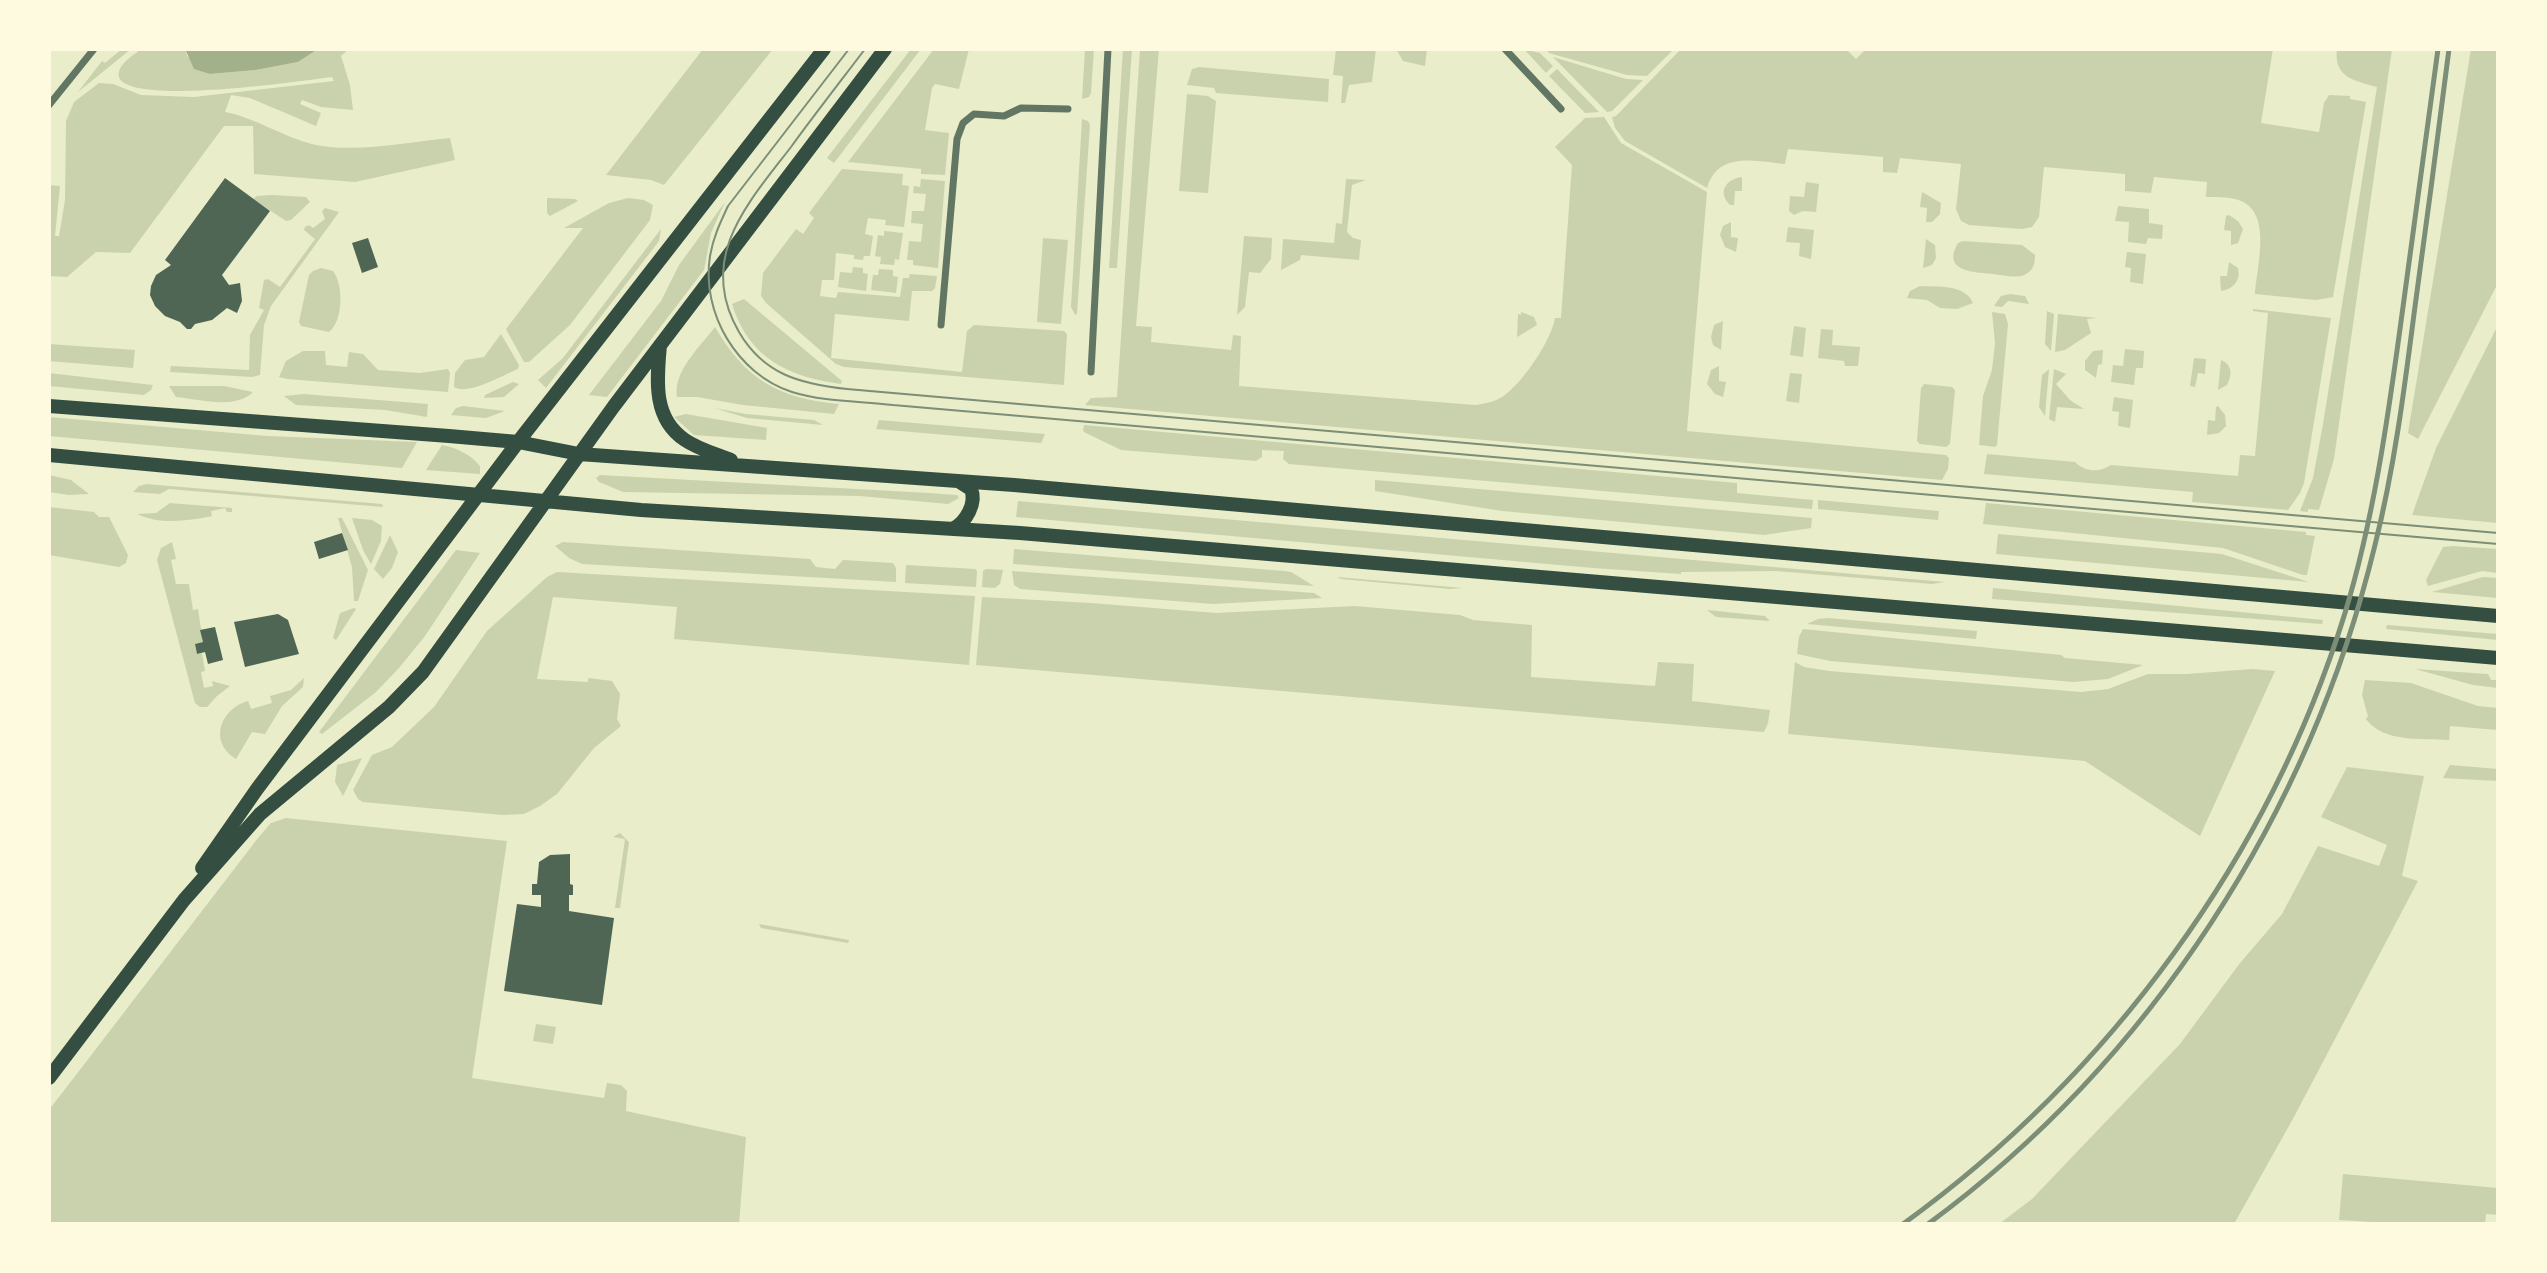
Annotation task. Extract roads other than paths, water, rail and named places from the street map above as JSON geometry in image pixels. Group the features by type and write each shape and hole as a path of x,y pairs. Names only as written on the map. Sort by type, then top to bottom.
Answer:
{"main road":[{"path":"184,900 204,864 250,800 518,442 824,49"},
{"path":"49,1078 184,900 260,814 389,707 423,671 660,344 885,49"},
{"path":"660,344 657,398 666,420 676,433 688,442 742,464"},
{"path":"49,406 518,442 579,454 959,481 2498,616"},
{"path":"49,455 478,496 1228,550 2498,658"},
{"path":"953,530 964,520 974,498 971,489 959,481"}],"street":[{"path":"49,105 94,49"},
{"path":"1091,372 1108,49"},
{"path":"1505,49 1561,109"},
{"path":"941,325 957,139 963,123 974,114 1004,116 1021,108 1068,109"}],"tram line":[{"path":"849,49 728,206 710,256 711,299 727,339 755,371 792,392 842,401 2498,544"},
{"path":"865,49 744,211 725,256 723,280 727,305 739,332 749,347 772,368 799,380 847,389 2498,533"}],"railway":[{"path":"1903,1224 1978,1165 2049,1100 2114,1029 2173,954 2226,874 2273,791 2313,703 2345,613 2364,543 2390,401 2438,49"},
{"path":"1928,1224 2009,1159 2083,1086 2150,1008 2211,923 2264,834 2309,741 2346,644 2375,545 2388,488 2449,49"}]}
